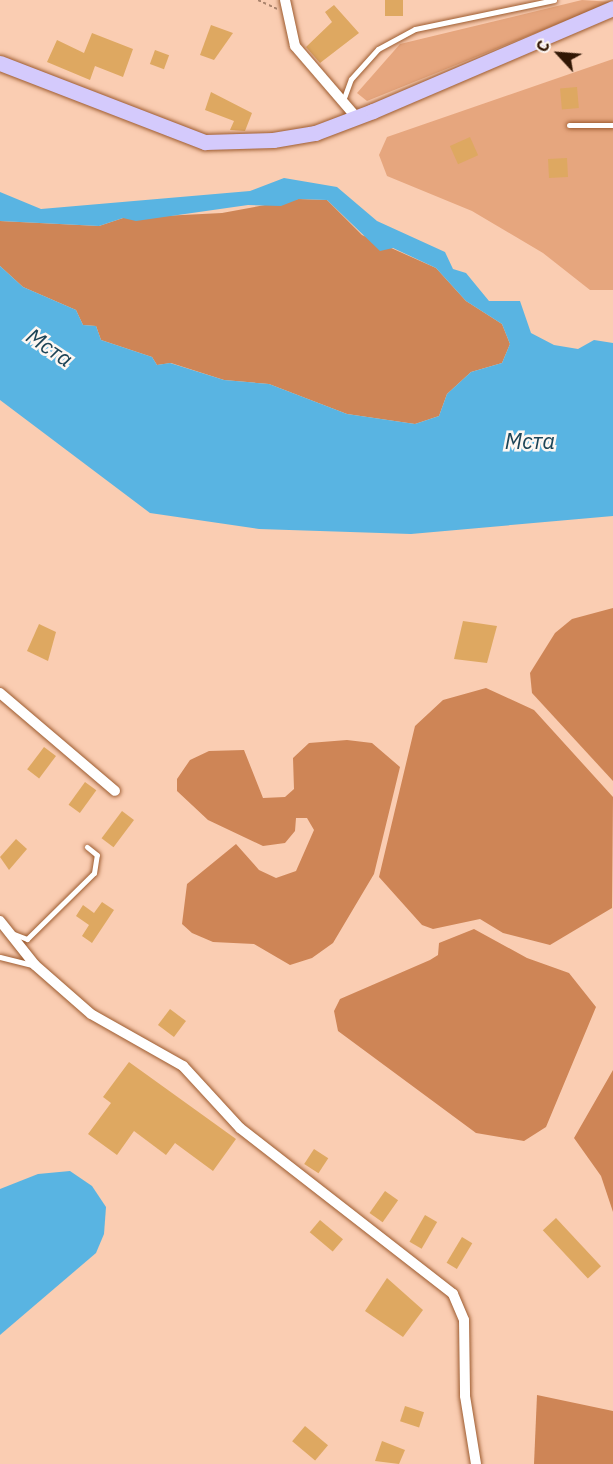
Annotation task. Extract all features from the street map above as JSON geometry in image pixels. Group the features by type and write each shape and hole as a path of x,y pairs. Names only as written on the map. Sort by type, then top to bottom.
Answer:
{"main road":[{"path":"0,63 205,142 273,140 373,111 613,8"}],"street":[{"path":"285,0 285,13 295,46 344,98 356,117"},
{"path":"0,693 115,791"},
{"path":"0,921 35,965 91,1014 183,1066 240,1128 453,1294 464,1320 465,1396 476,1464"}],"lane":[{"path":"344,98 351,79 378,49 415,29 554,0"},
{"path":"569,125 613,125"},
{"path":"7,931 27,939 60,912 94,873 97,855 87,847"},
{"path":"0,957 35,965"}],"path":[{"path":"258,0 285,13"}],"shaded area":[{"path":"582,0 612,2 367,101 357,93 400,44"},
{"path":"613,59 613,290 590,290 543,253 472,211 387,176 379,155 387,137"},
{"path":"298,199 327,200 362,235 436,268 466,301 502,324 510,344 502,363 471,372 447,394 439,416 415,424 347,414 269,384 224,380 171,363 157,365 152,357 101,340 96,326 83,325 76,310 23,287 0,266 0,221 99,226 123,218 222,213"},
{"path":"613,608 613,781 532,693 530,673 555,633 572,619"},
{"path":"486,688 534,710 613,797 612,908 550,945 503,933 480,919 433,929 422,925 379,877 415,726 443,700"},
{"path":"347,740 372,743 400,767 374,874 333,943 312,958 290,965 254,944 213,942 192,933 182,924 187,884 236,844 259,870 276,878 296,871 314,830 307,818 296,818 295,831 285,843 263,846 208,820 177,791 177,779 190,760 209,751 244,750 263,798 285,797 294,789 293,758 309,743"},
{"path":"474,929 527,958 569,973 596,1007 546,1127 524,1141 476,1133 338,1031 334,1011 340,999 430,960 438,955 439,943"},
{"path":"613,1070 613,1212 601,1176 574,1138"},
{"path":"537,1395 613,1411 613,1464 534,1464"}],"water":[{"name":"Мста","path":"284,178 337,187 377,221 445,252 453,269 466,273 489,301 520,301 531,333 554,345 578,349 594,340 613,343 613,516 411,534 259,529 150,513 0,400 0,266 23,287 76,310 83,325 96,326 101,340 152,357 157,365 170,363 224,380 269,384 347,414 415,424 439,416 447,394 471,372 502,363 510,344 502,324 466,301 436,268 393,248 380,251 327,200 299,199 281,206 248,205 136,221 123,218 99,226 0,221 0,192 41,209 250,191"},
{"path":"70,1171 92,1186 106,1207 104,1234 96,1253 0,1335 0,1189 38,1174"}],"building":[{"path":"385,0 403,0 403,16 385,16"},
{"path":"334,5 359,33 320,63 306,47 332,22 325,12"},
{"path":"211,25 233,33 214,60 200,55"},
{"path":"92,33 133,49 123,77 95,66 90,80 47,62 57,40 84,53"},
{"path":"155,50 169,55 164,69 150,64"},
{"path":"577,87 579,108 562,109 560,88"},
{"path":"211,92 252,113 245,131 230,130 234,121 205,110"},
{"path":"470,137 478,155 458,164 450,146"},
{"path":"567,158 568,177 549,178 548,159"},
{"path":"463,621 497,626 487,663 454,659"},
{"path":"39,624 56,632 48,661 27,651"},
{"path":"44,747 56,756 39,778 27,769"},
{"path":"85,782 96,790 80,813 69,805"},
{"path":"122,811 134,820 114,847 102,838"},
{"path":"16,839 27,849 9,870 0,857"},
{"path":"102,902 114,910 92,943 82,936 89,925 76,916 83,905 94,913"},
{"path":"170,1009 186,1021 174,1037 158,1025"},
{"path":"129,1062 236,1139 213,1171 175,1143 166,1155 134,1131 117,1155 88,1134 111,1103 103,1097"},
{"path":"314,1149 328,1158 318,1173 304,1164"},
{"path":"385,1191 398,1200 383,1222 370,1213"},
{"path":"425,1215 437,1222 422,1249 410,1242"},
{"path":"556,1218 601,1266 588,1279 543,1230"},
{"path":"320,1220 343,1239 333,1252 310,1232"},
{"path":"462,1237 472,1243 457,1269 447,1263"},
{"path":"387,1278 423,1310 403,1337 365,1311"},
{"path":"405,1406 424,1412 419,1427 400,1421"},
{"path":"305,1426 328,1445 315,1461 292,1441"},
{"path":"382,1441 405,1450 399,1464 375,1461"}]}
